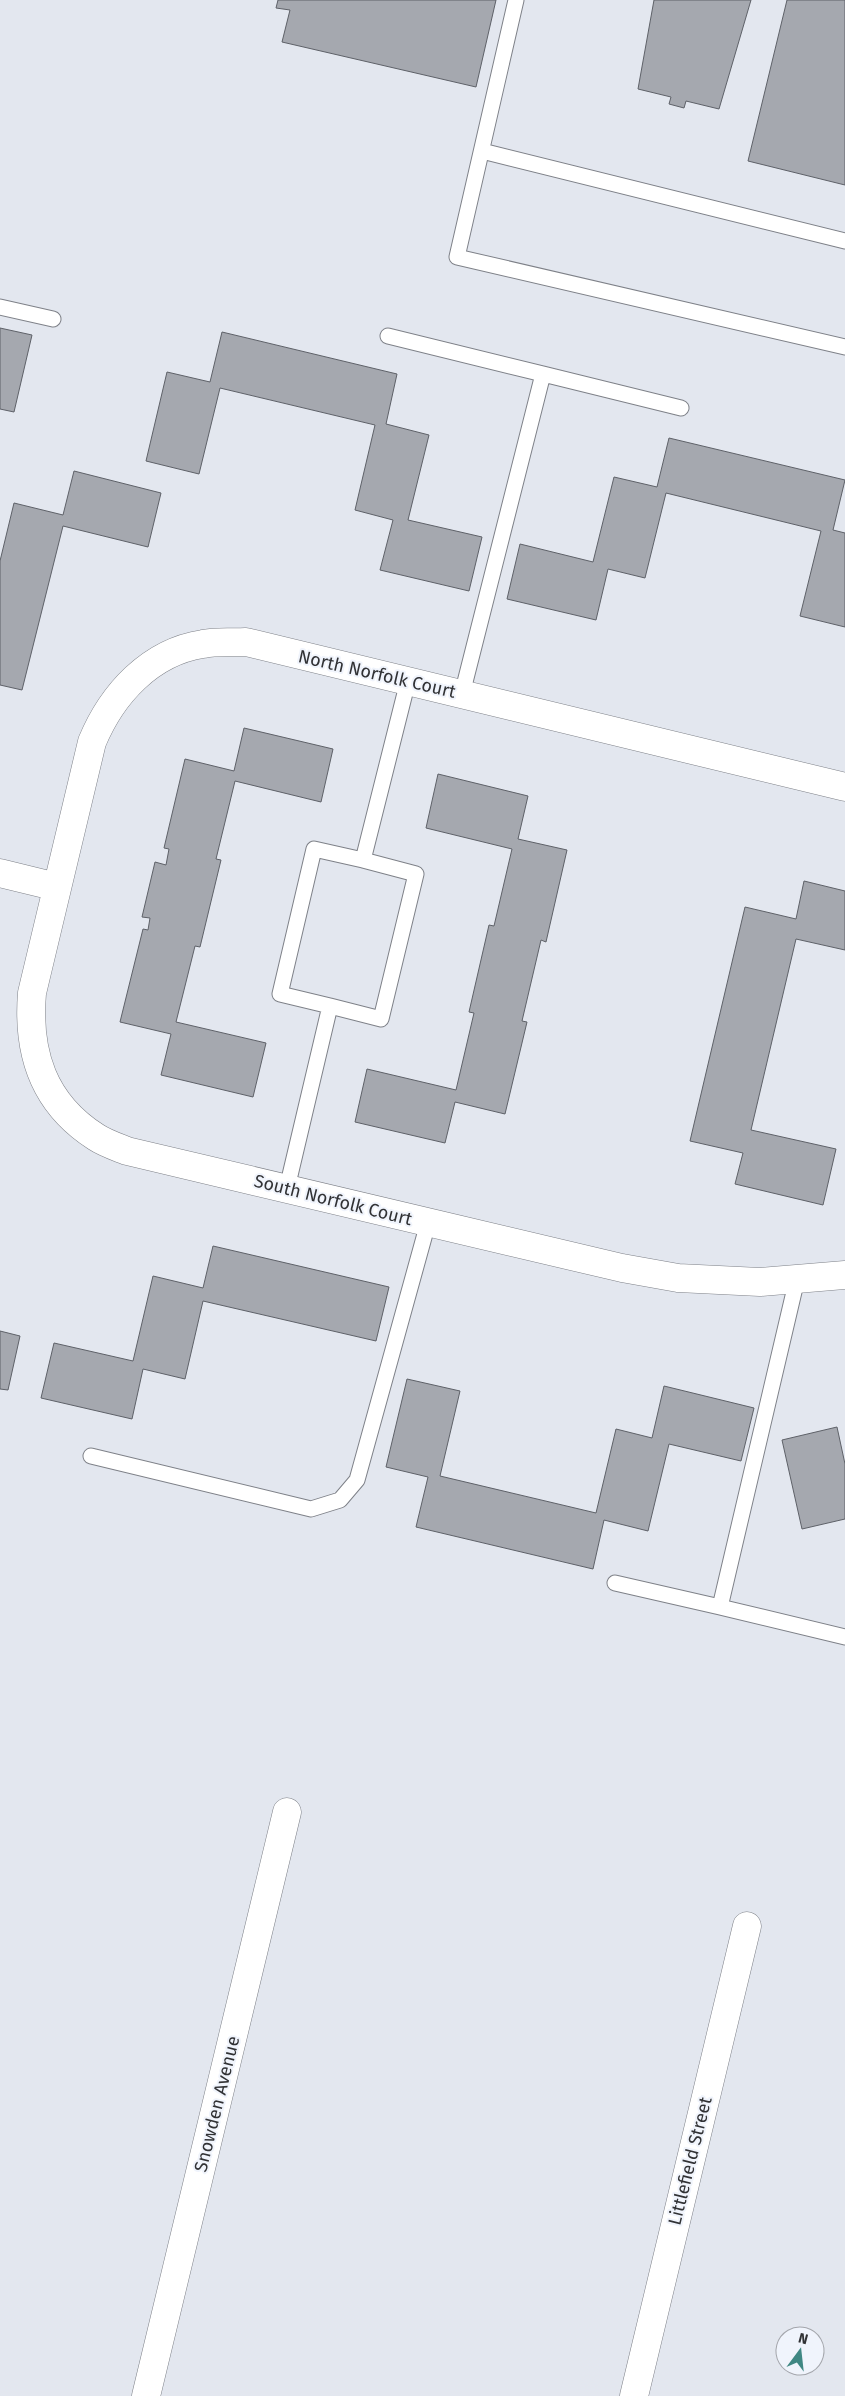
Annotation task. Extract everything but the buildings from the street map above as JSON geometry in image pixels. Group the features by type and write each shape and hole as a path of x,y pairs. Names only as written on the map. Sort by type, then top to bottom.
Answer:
{"street":[{"name":"North Norfolk Court","path":"57,887 92,742 102,718 116,696 140,672 170,654 203,644 246,642 845,787"},
{"path":"0,873 57,887"},
{"name":"South Norfolk Court","path":"57,887 32,993 30,1018 32,1044 38,1068 54,1098 76,1123 97,1138 128,1151 622,1268 678,1278 760,1282 845,1275"},
{"name":"Snowden Avenue","path":"146,2396 287,1812"},
{"name":"Littlefield Street","path":"634,2396 747,1926"}],"lane":[{"path":"516,0 457,256 845,347"},
{"path":"482,151 845,240"},
{"path":"0,307 53,319"},
{"path":"388,336 681,408"},
{"path":"462,694 543,374"},
{"path":"363,860 408,681"},
{"path":"314,849 416,874 381,1019 330,1006 280,994 314,849"},
{"path":"287,1188 330,1006"},
{"path":"91,1456 311,1509 340,1500 357,1480 428,1223"},
{"path":"720,1607 797,1279"},
{"path":"615,1583 845,1637"}]}
